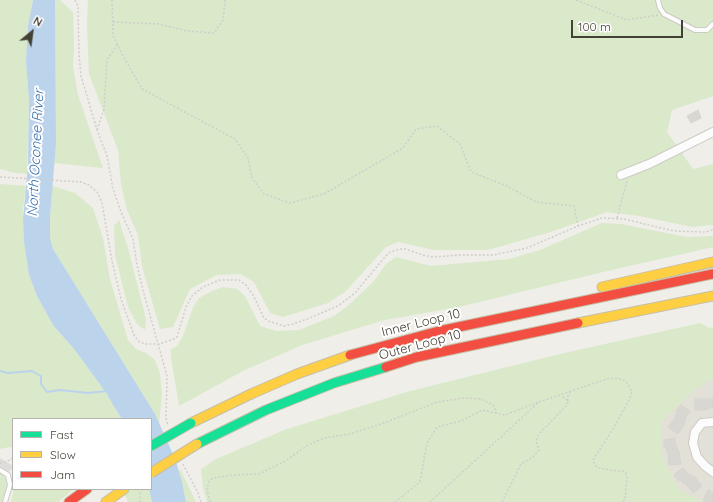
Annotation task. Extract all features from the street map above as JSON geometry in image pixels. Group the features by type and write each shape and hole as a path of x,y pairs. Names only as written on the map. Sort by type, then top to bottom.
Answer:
{"highway":[{"path":"555,306 593,289 713,262"},
{"name":"Inner Loop 10","path":"152,445 191,423 258,391 346,356 439,331 713,274"},
{"name":"Outer Loop 10","path":"152,472 197,444 234,424 334,383 417,357 713,296"},
{"path":"69,502 87,490"},
{"path":"106,502 122,491"}],"street":[{"path":"621,175 649,164 713,132"},
{"path":"713,422 702,423 694,432 693,443 697,456 705,466 713,472"}],"lane":[{"path":"658,0 660,8 664,14 695,30 706,30 713,24"},
{"path":"0,470 8,475 10,485 5,502"}],"path":[{"path":"75,0 78,6 79,54 82,76 97,130 107,156 113,189 133,239 137,266 159,344"},
{"path":"112,0 113,35 142,89 235,139 248,158 252,178 264,194 290,203 324,194 403,148 416,129 437,126 460,144 471,172 507,186 536,202 574,206 578,226"},
{"path":"112,22 159,24 187,31 214,32 223,20 225,0"},
{"path":"576,0 627,20 664,14"},
{"path":"97,130 104,109 107,60 118,44"},
{"path":"617,218 629,172"},
{"path":"0,177 81,182 93,188 98,193 102,203 113,266 121,299 134,335 138,340 145,344 159,344 177,337 189,301 197,291 207,284 220,280 239,280 246,285 253,295 264,318 268,321 284,326 307,319 338,306 355,293 384,258 390,252 395,250 406,248 432,257 493,255 527,248 578,226 602,218 617,218 674,231 704,232 713,230"},
{"path":"395,502 420,482 427,443 437,427 461,421 482,410 505,415 610,378 622,379 628,384 632,392 613,430 593,460 595,465 599,468 623,471 626,473 625,500 622,502"},
{"path":"502,502 521,464 534,457 539,450 536,441 539,434 566,405 570,392"},
{"path":"559,396 565,397 568,401"},
{"path":"210,502 207,489 209,481 213,478 233,475 259,474 284,462 308,444 324,438 358,432 437,402 464,398 481,399 493,405 497,413"},
{"path":"430,502 539,402"},
{"path":"0,463 12,459"},
{"path":"138,490 140,502"}],"shaded area":[{"path":"713,363 713,502 692,502 668,489 650,442 662,405"},
{"path":"0,458 12,465 12,469 4,476 0,472"}],"green space":[{"path":"0,0 33,0 28,26 26,62 29,100 27,174 15,173 0,169"},
{"path":"55,0 60,0 73,12 73,67 78,95 103,168 54,163 56,143"},
{"path":"87,0 713,0 713,96 672,110 667,132 693,169 713,164 713,225 692,227 639,216 607,212 554,231 488,250 434,250 398,242 386,247 345,292 328,303 283,317 270,313 254,282 240,274 217,275 190,289 173,327 160,329 142,266 138,235 127,210 121,185 118,150 89,74"},
{"path":"0,184 26,186 23,208 24,242 29,275 37,296 53,325 74,349 107,394 121,418 12,418 12,448 0,449"},
{"path":"52,186 75,193 93,208 103,238 110,279 128,340 136,349 146,353 155,360 160,374 162,394 159,424 155,414 53,249 50,238"},
{"path":"119,220 128,248 146,319 145,330 137,324 128,307 115,255 114,226"},
{"path":"602,223 621,224 687,237 713,236 713,247 459,307 385,320 302,345 243,371 179,406 171,349 177,346 183,336 193,307 199,298 212,291 223,287 237,289 245,296 260,326 276,331 299,330 334,316 350,304 374,281 386,264 396,257 431,266 509,259 540,250"},
{"path":"700,323 709,328 713,327 713,378 693,391 661,422 661,454 678,489 703,502 207,502 203,488 201,469 216,459 287,429 410,391 564,353"},
{"path":"181,470 196,502 186,502 179,471"},
{"path":"0,472 6,479 7,485 2,502 0,502"},
{"path":"14,490 73,490 58,502 11,502"},
{"path":"123,490 149,490 152,502 128,502"}],"water":[{"name":"North Oconee River","path":"33,0 55,0 56,143 50,217 50,238 53,249 155,414 176,461 186,502 152,502 149,490 152,490 152,418 121,418 107,394 74,349 53,325 37,296 29,275 24,242 23,220 28,164 29,100 26,62 28,26"}],"building":[{"path":"698,110 701,118 691,123 687,116"},
{"path":"695,399 713,399 713,408 708,408 708,410 695,410"},
{"path":"681,405 690,411 685,418 685,424 678,434 668,427 676,417 675,416 678,412 676,411"},
{"path":"675,438 681,464 669,465 668,452 666,447 664,447 664,440"},
{"path":"683,468 689,475 694,476 702,486 693,493 685,483 684,484 680,480 679,481 674,475"},
{"path":"708,490 713,492 713,502 703,500"}],"waterway":[{"path":"0,371 8,373 32,371 41,376 41,384 47,392 60,390 88,393 107,391"}],"traffic: fast":[{"path":"197,444 266,410 334,383 386,367"},
{"path":"152,445 191,423"}],"traffic: slow":[{"path":"602,287 713,262"},
{"path":"578,323 713,296"},
{"path":"191,423 297,374 350,355"},
{"path":"152,472 197,444"},
{"path":"106,502 123,490"}],"traffic: jam":[{"path":"350,355 439,331 713,274"},
{"path":"386,367 417,357 578,323"},
{"path":"69,502 86,490"}]}
